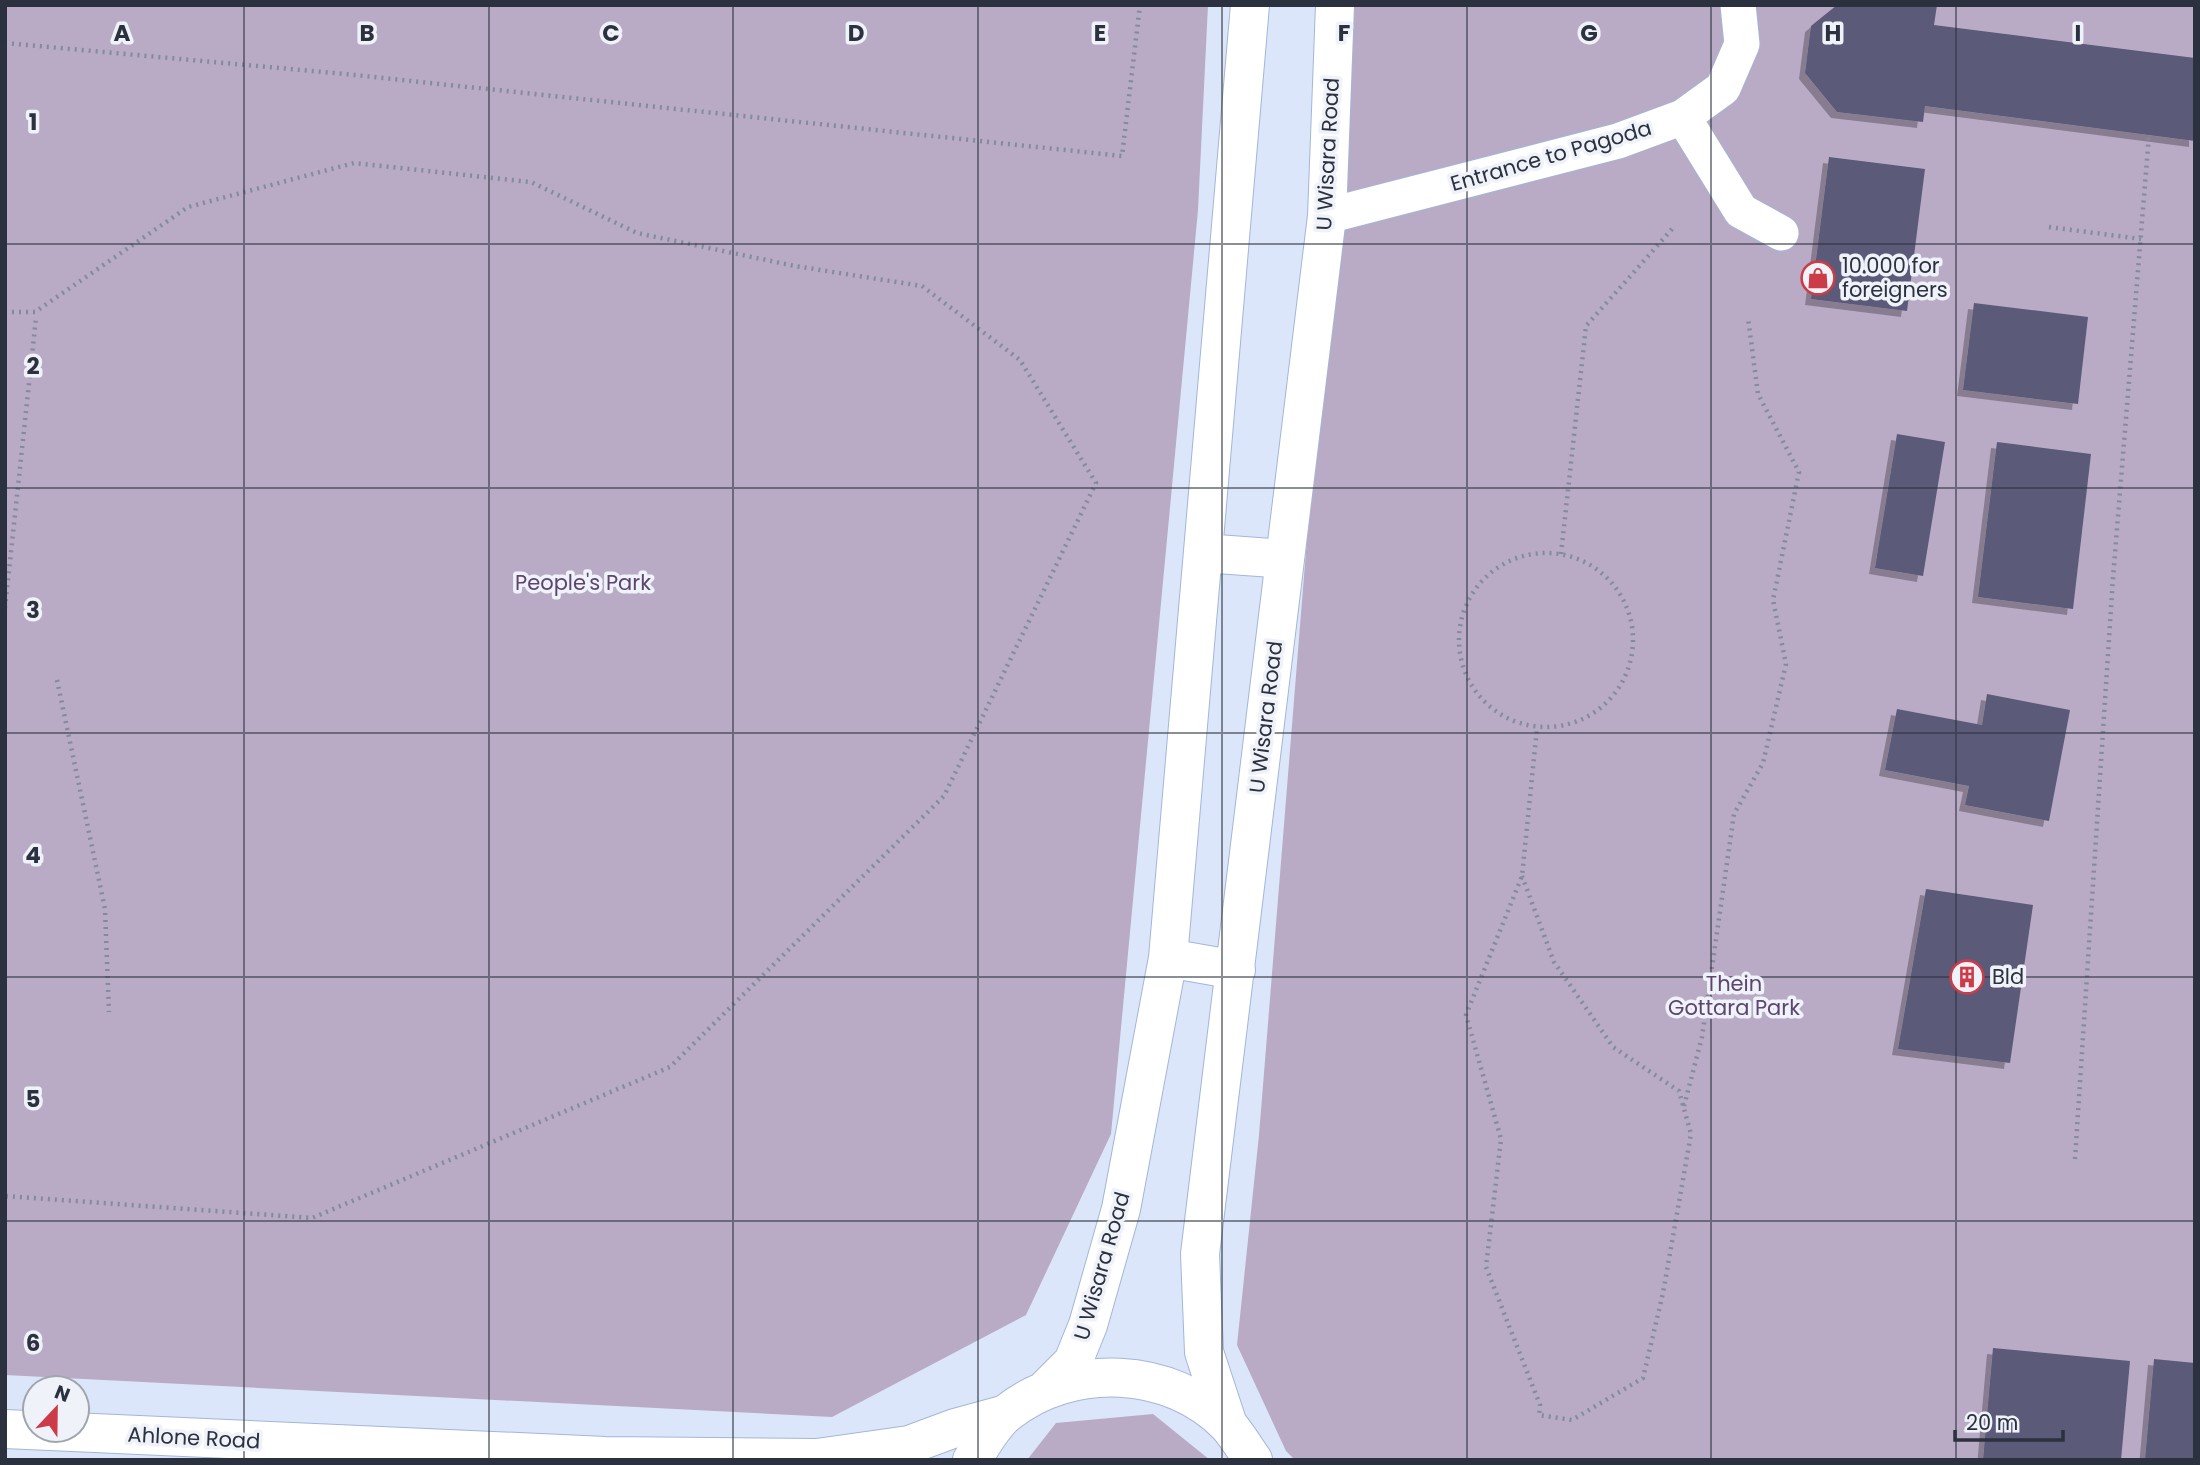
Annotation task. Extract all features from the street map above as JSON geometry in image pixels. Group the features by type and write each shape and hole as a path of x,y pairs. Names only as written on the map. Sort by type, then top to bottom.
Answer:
{"main road":[{"name":"U Wisara Road","path":"1047,1388 1073,1362 1088,1325 1121,1209 1168,958 1251,5"},
{"name":"U Wisara Road","path":"1227,1425 1204,1352 1200,1254 1326,216 1335,5"},
{"path":"1203,553 1285,559"},
{"path":"1168,958 1236,970"},
{"path":"972,1460 1006,1414 1047,1388 1094,1377 1143,1379 1188,1395 1227,1425 1253,1460"},
{"name":"Ahlone Road","path":"5,1429 605,1456 817,1458 909,1445 955,1428 1006,1414"}],"lane":[{"name":"Entrance to Pagoda","path":"1326,216 1618,141 1682,117 1723,88 1742,44 1738,5"},
{"path":"1682,117 1741,211 1781,233"}],"path":[{"path":"5,43 345,74 1122,156 1140,5"},
{"path":"2075,1159 2113,578 2149,135"},
{"path":"5,312 35,312 188,207 354,163 531,182 637,233 795,266 922,286 1020,360 1097,483 944,796 670,1067 312,1218 5,1196"},
{"path":"2049,227 2141,239"},
{"path":"1561,554 1586,327 1673,228"},
{"path":"5,608 36,318"},
{"path":"1683,1109 1703,1037 1734,814 1763,763 1786,663 1773,600 1799,472 1758,394 1748,318"},
{"path":"1532,553 1561,554 1589,564 1612,583 1628,609 1634,638 1630,667 1616,694 1595,714 1567,726 1537,728 1510,720 1480,698 1468,682 1459,656 1458,628 1466,601 1483,578 1506,562 1532,553"},
{"path":"57,680 104,909 109,1012"},
{"path":"1522,876 1554,962 1613,1047 1679,1091 1691,1134 1663,1293 1643,1378 1572,1420 1539,1415 1540,1405 1486,1267 1501,1139 1466,1015 1522,876 1537,728"}],"green space":[{"name":"People's Park","path":"5,5 1208,5 1198,210 1111,1134 1026,1315 832,1417 91,1379 91,1374 5,1375"},
{"name":"Thein Gottara Park","path":"1350,5 2195,5 2195,1460 1295,1460 1286,1451 1237,1345 1259,1135"},
{"path":"1153,1414 1210,1460 1027,1460 1056,1423"}],"building":[{"path":"1837,5 1937,5 1934,25 2195,58 2195,141 1925,106 1923,122 1837,112 1805,73 1811,26"},
{"path":"1829,157 1925,169 1907,311 1811,299"},
{"path":"1974,303 2088,317 2078,404 1963,390"},
{"path":"1897,434 1945,442 1923,576 1875,568"},
{"path":"1997,442 2091,454 2073,609 1978,597"},
{"path":"1987,694 2070,710 2049,821 1965,805 1969,786 1885,770 1897,709 1982,725"},
{"name":"Bld","path":"1926,889 2033,905 2010,1063 1898,1049"},
{"path":"1993,1348 2130,1361 2121,1460 1983,1460"},
{"path":"2154,1359 2195,1363 2195,1460 2145,1460"}],"place":[{"name":"10.000 for foreigners","path":"1818,278"},
{"name":"Bld","path":"1967,977"}]}
